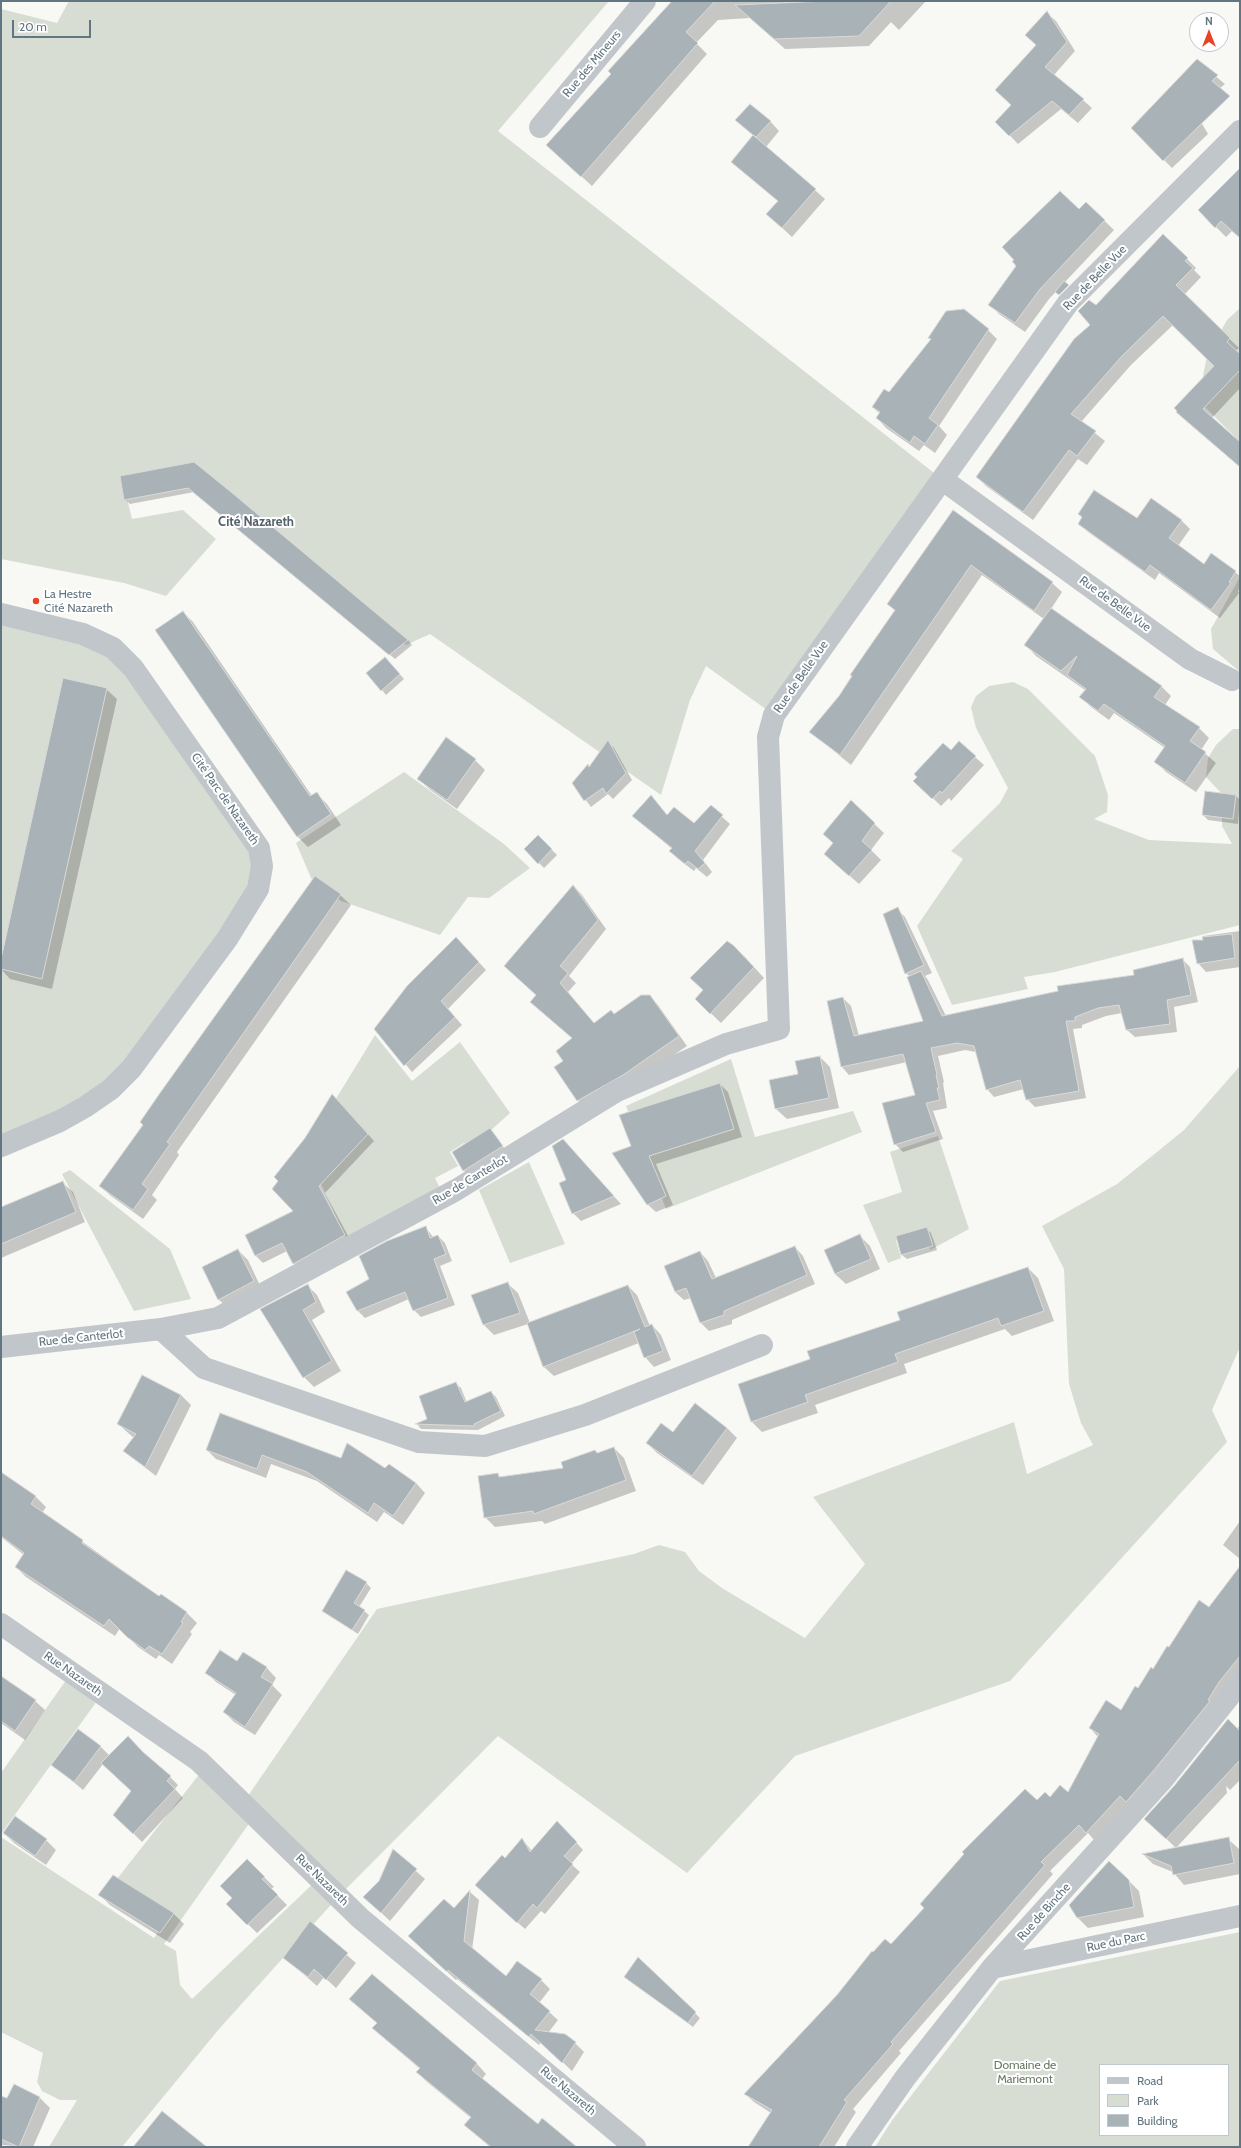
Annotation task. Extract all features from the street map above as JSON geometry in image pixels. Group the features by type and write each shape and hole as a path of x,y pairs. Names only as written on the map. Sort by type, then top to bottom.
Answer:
{"street":[{"name":"Rue des Mineurs","path":"540,127 645,1"},
{"name":"Rue de Belle Vue","path":"779,1029 768,736 771,724 779,707 943,480 1068,303 1240,131"},
{"name":"Rue de Belle Vue","path":"943,480 1190,659 1232,680"},
{"name":"Cité Parc de Nazareth","path":"1,614 83,634 114,648 133,668 259,848 262,866 258,889 227,939 131,1069 111,1089 85,1107 60,1121 1,1146"},
{"name":"Rue de Canterlot","path":"1,1347 162,1329 218,1318 456,1190 617,1091 726,1044 779,1029"},
{"path":"162,1329 204,1368 419,1442 485,1446 585,1415 762,1345"},
{"name":"Rue Nazareth","path":"1,1624 199,1760 360,1918 635,2147"},
{"name":"Rue de Binche","path":"857,2147 905,2078 992,1968 1042,1915 1164,1778 1240,1683"},
{"name":"Rue du Parc","path":"992,1968 1240,1916"}],"green space":[{"path":"69,1 609,1 498,131 943,480 774,715 706,666 690,700 661,795 430,634 406,645 194,467 123,482 132,519 183,510 216,539 166,596 124,583 1,559 1,9 57,23"},
{"path":"1240,308 1240,450 1234,436 1201,403 1201,386 1207,356 1227,320"},
{"path":"1240,577 1240,672 1213,649 1211,629"},
{"path":"1,620 99,640 264,865 112,1090 1,1146"},
{"path":"1013,682 1028,689 1095,756 1108,795 1107,812 1094,819 1149,840 1232,844 1222,826 1222,794 1206,777 1208,758 1216,745 1233,729 1240,729 1240,925 1055,972 1024,977 1028,989 952,1005 917,926 963,859 951,851 1000,803 1008,788 976,728 971,707 976,696 989,686"},
{"path":"404,772 504,844 530,868 489,898 468,897 440,935 341,901 312,880 296,843"},
{"path":"375,1035 412,1081 460,1042 510,1113 469,1150 464,1143 450,1152 458,1166 435,1178 444,1196 350,1247 311,1162 334,1102"},
{"path":"731,1059 755,1137 853,1111 862,1132 666,1209 626,1106"},
{"path":"1239,1067 1240,1347 1212,1410 1227,1442 1010,1681 795,1756 687,1873 498,1736 338,1897 219,2029 122,2147 49,2147 77,2100 60,2100 42,2091 37,2082 43,2053 1,2032 1,1837 154,1938 166,1920 113,1884 205,1767 243,1803 377,1609 634,1554 659,1545 685,1552 699,1571 722,1588 805,1638 865,1564 813,1497 1014,1422 1027,1474 1093,1445 1081,1423 1069,1384 1064,1269 1042,1226 1117,1184 1184,1130","holes":["255,1815 319,1878 192,1999 180,1985 176,1951 164,1944"]},
{"path":"938,1136 969,1229 930,1250 925,1233 896,1241 901,1258 888,1263 863,1205 902,1192 890,1152"},
{"path":"529,1162 565,1244 510,1263 479,1190"},
{"path":"70,1170 170,1249 191,1299 134,1311 62,1174"},
{"path":"71,1673 102,1694 1,1834 1,1773"},
{"name":"Domaine de Mariemont","path":"1240,1932 1240,2147 875,2147 893,2119 1000,1981"}],"building":[{"path":"672,1 715,1 686,32 698,43 581,177 546,145 611,74 608,71"},
{"path":"827,1 891,1 859,36 774,39 735,5"},
{"path":"1047,11 1067,42 1045,67 1084,99 1069,115 1052,101 1009,136 995,122 1011,105 995,90 1036,45 1025,35"},
{"path":"1197,59 1218,75 1212,81 1230,96 1163,161 1131,128"},
{"path":"750,104 771,121 756,137 735,120"},
{"path":"753,135 816,189 782,228 766,214 778,201 731,162"},
{"path":"1240,168 1240,238 1221,221 1215,228 1198,210"},
{"path":"1060,191 1079,209 1086,202 1105,220 1040,289 1015,323 988,305 1016,266 1012,261 1014,260 1002,247"},
{"path":"1163,234 1188,258 1185,261 1193,268 1176,285 1230,338 1227,342 1240,354 1240,370 1203,409 1240,442 1240,467 1176,412 1177,411 1174,408 1214,366 1163,316 1122,356 1071,414 1096,431 1077,456 1069,450 1023,512 976,477 1074,339 1090,325 1078,311 1089,300 1096,305"},
{"path":"1064,281 1069,285 1059,295 1055,292"},
{"path":"964,309 989,329 929,418 938,425 925,444 914,436 910,443 876,418 880,412 872,407 884,389 889,392 931,339 928,338 946,311"},
{"path":"194,462 408,640 389,655 188,488 124,500 120,476"},
{"path":"1094,490 1137,518 1151,498 1182,520 1169,538 1204,564 1211,553 1236,571 1229,582 1231,583 1211,610 1150,565 1145,572 1078,524 1082,517 1078,514"},
{"path":"953,510 1053,582 1034,611 971,565 840,755 809,732 839,696 852,676 850,675 895,610 887,604"},
{"path":"1051,608 1162,686 1154,697 1200,727 1190,741 1206,752 1185,783 1154,762 1165,746 1104,704 1098,711 1079,697 1086,689 1067,675 1077,656 1061,671 1024,645"},
{"path":"183,611 310,796 317,792 331,814 297,837 155,630"},
{"path":"385,657 400,674 381,691 366,673"},
{"path":"63,678 107,688 42,979 1,969 1,959"},
{"path":"446,737 476,759 447,800 417,779"},
{"path":"608,740 626,773 606,794 603,788 584,801 572,783 588,764 589,767"},
{"path":"959,741 976,756 942,793 940,791 932,799 913,781 917,777 914,774 943,743 951,750"},
{"path":"1205,791 1236,795 1233,819 1202,815"},
{"path":"651,795 667,815 674,807 694,823 711,805 723,815 695,851 705,863 698,869 688,861 685,864 669,851 672,848 632,816"},
{"path":"851,800 875,823 862,841 872,850 849,876 824,854 833,843 823,834"},
{"path":"538,835 552,849 538,864 524,849"},
{"path":"315,876 341,894 167,1142 170,1144 142,1184 148,1189 133,1210 99,1186 143,1125 140,1122 160,1093"},
{"path":"573,885 598,920 560,966 568,973 560,983 594,1023 611,1010 614,1014 641,995 650,995 679,1036 623,1075 577,1101 554,1067 563,1061 556,1051 572,1038 530,1002 536,995 504,966"},
{"path":"898,907 924,965 905,974 883,914"},
{"path":"1232,934 1235,958 1197,964 1192,940 1203,940 1202,937"},
{"path":"456,937 479,962 441,1001 455,1017 404,1066 374,1029 407,986"},
{"path":"727,941 733,945 754,967 710,1014 695,999 703,990 690,978"},
{"path":"1183,958 1191,995 1167,1000 1170,1024 1126,1030 1119,1005 1098,1008 1075,1017 1075,1021 1066,1021 1079,1091 1026,1100 1020,1080 986,1090 974,1046 957,1043 931,1048 937,1075 939,1088 937,1088 940,1100 926,1103 936,1132 894,1145 882,1103 915,1095 903,1054 841,1067 827,1001 843,997 854,1036 923,1021 907,977 921,971 942,1016 1058,991 1057,986 1134,975 1133,970"},
{"path":"820,1056 829,1098 775,1109 769,1080 798,1074 795,1061"},
{"path":"720,1083 734,1129 649,1156 666,1196 647,1205 612,1153 631,1146 619,1115"},
{"path":"332,1094 368,1134 319,1186 345,1235 293,1264 282,1243 255,1256 245,1235 293,1211 272,1189 278,1181 274,1177 305,1138"},
{"path":"490,1128 503,1146 463,1171 452,1152"},
{"path":"563,1139 614,1196 572,1214 559,1183 566,1180 552,1146"},
{"path":"63,1181 76,1212 1,1244 1,1207"},
{"path":"426,1226 430,1238 438,1235 446,1254 434,1259 448,1298 413,1311 405,1292 357,1311 346,1292 369,1279 359,1256 387,1241"},
{"path":"927,1227 933,1246 901,1255 896,1236"},
{"path":"860,1234 871,1259 835,1274 824,1250"},
{"path":"795,1246 807,1275 724,1311 724,1315 700,1323 686,1288 675,1292 664,1266 700,1251 712,1279"},
{"path":"238,1249 254,1281 218,1300 202,1267"},
{"path":"1028,1267 1044,1311 1001,1326 998,1318 895,1354 898,1362 805,1395 808,1402 751,1422 738,1384 810,1359 807,1351 900,1320 897,1312"},
{"path":"508,1282 520,1313 483,1325 471,1295"},
{"path":"308,1284 316,1302 303,1310 332,1361 303,1378 260,1309"},
{"path":"628,1285 645,1327 652,1324 663,1351 644,1358 634,1332 640,1329 543,1367 527,1323"},
{"path":"142,1375 181,1395 145,1467 123,1451 136,1434 117,1424"},
{"path":"456,1382 465,1402 491,1391 501,1411 474,1424 474,1426 415,1424 427,1419 419,1396"},
{"path":"695,1403 727,1428 692,1476 646,1443 661,1423 673,1432"},
{"path":"220,1413 341,1458 347,1443 385,1468 389,1464 416,1483 393,1516 374,1503 368,1513 307,1472 262,1455 257,1469 206,1450"},
{"path":"614,1447 626,1480 534,1514 533,1511 484,1518 478,1476 498,1473 499,1477 563,1468 561,1462 595,1450 597,1453"},
{"path":"1,1472 36,1496 31,1504 83,1540 82,1543 159,1596 161,1594 187,1612 181,1622 183,1623 162,1654 149,1646 145,1650 127,1637 109,1619 104,1626 15,1567 24,1553 1,1536"},
{"path":"1240,1566 1240,1656 1219,1682 1208,1700 1210,1701 1154,1770 1126,1802 1120,1796 1086,1833 1079,1825 1041,1862 1045,1865 891,2042 893,2044 844,2100 847,2102 819,2147 748,2147 772,2110 744,2094 837,1995 872,1951 873,1952 885,1939 891,1944 924,1908 920,1904 964,1854 962,1852 1025,1789 1037,1800 1045,1792 1050,1797 1060,1785 1068,1792 1099,1734 1089,1728 1106,1700 1121,1710 1135,1686 1138,1688 1151,1667 1153,1669 1167,1646 1169,1647 1199,1600 1209,1607"},
{"path":"346,1570 367,1582 354,1603 365,1610 352,1630 322,1611"},
{"path":"220,1650 237,1661 243,1652 267,1667 261,1677 273,1684 245,1727 223,1712 236,1693 205,1673"},
{"path":"1,1676 36,1700 15,1731 1,1721"},
{"path":"1228,1719 1240,1731 1240,1760 1166,1839 1144,1819 1174,1786"},
{"path":"78,1729 101,1746 74,1782 51,1765"},
{"path":"128,1736 143,1752 171,1776 167,1781 175,1789 133,1834 113,1815 131,1791 101,1763"},
{"path":"15,1816 47,1839 35,1856 3,1833"},
{"path":"557,1821 577,1842 564,1856 573,1864 537,1908 533,1904 517,1923 475,1885 502,1855 505,1858 522,1838 530,1852"},
{"path":"1229,1837 1234,1863 1173,1875 1171,1866 1142,1854"},
{"path":"393,1849 417,1869 381,1913 363,1897 379,1881"},
{"path":"247,1859 265,1877 262,1879 278,1895 247,1925 226,1904 232,1898 220,1886"},
{"path":"1109,1861 1129,1880 1134,1907 1077,1918 1069,1905"},
{"path":"113,1875 174,1913 160,1933 98,1895"},
{"path":"470,1890 464,1941 506,1976 517,1961 542,1979 530,1994 550,2011 535,2030 565,2034 576,2042 562,2063 531,2034 529,2037 448,1970 447,1972 408,1936 444,1899 454,1908"},
{"path":"310,1921 348,1953 326,1980 314,1969 308,1977 283,1958"},
{"path":"638,1957 696,2012 688,2023 624,1977"},
{"path":"372,1974 477,2063 472,2070 538,2124 542,2118 577,2147 491,2147 464,2125 471,2117 416,2072 420,2068 372,2028 377,2023 349,1999"},
{"path":"14,2084 40,2097 19,2147 1,2139 1,2096 7,2098"},
{"path":"162,2111 207,2147 133,2147"}],"place":[{"name":"La Hestre Cité Nazareth","path":"36,601"}],"district":[{"name":"Cité Nazareth","path":"256,522"}]}
